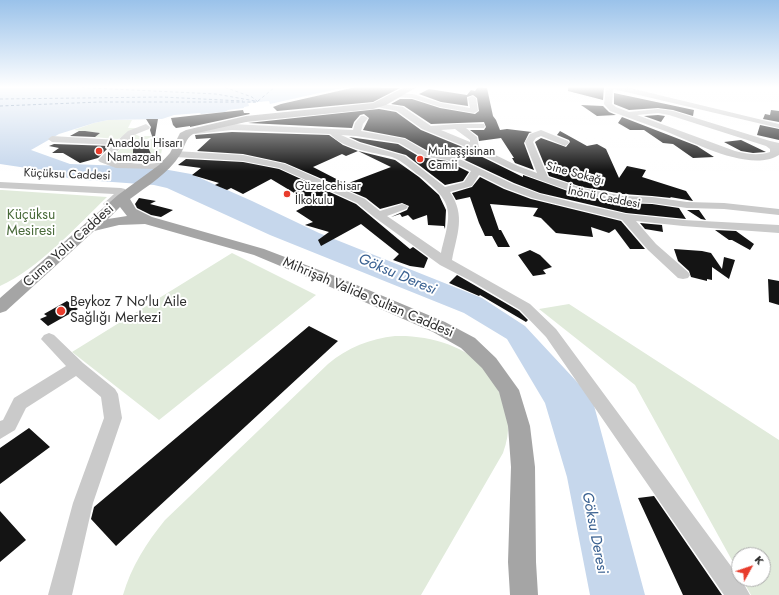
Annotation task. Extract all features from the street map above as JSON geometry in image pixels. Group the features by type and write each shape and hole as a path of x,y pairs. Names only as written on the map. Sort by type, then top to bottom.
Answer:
{"main road":[{"path":"170,160 184,136 190,132 248,115"},
{"name":"Cuma Yolu Caddesi","path":"0,307 122,198 170,160"},
{"path":"122,198 126,208 134,215 147,220"},
{"path":"86,230 108,222 127,219 147,220"},
{"name":"Mihrişah Valide Sultan Caddesi","path":"147,220 259,252 334,282 439,327 468,343 489,363 509,390 519,426 523,467 522,562 524,595"}],"street":[{"name":"Sine Sokağı","path":"408,115 428,128 544,180 580,191 624,199 652,200 687,206 724,206 779,212"},
{"path":"628,115 716,149 735,154 758,158 772,156 775,154 774,148 769,144"},
{"path":"676,115 779,146"},
{"path":"731,115 779,126"},
{"path":"356,133 359,123 364,118"},
{"path":"426,175 434,153 428,128 447,126 480,126"},
{"path":"459,126 474,139 474,148"},
{"path":"146,127 131,133 103,160 116,165 158,166 170,160 243,158 282,166 361,201 378,215 445,262 525,306 538,319 567,356 738,595"},
{"path":"190,132 248,127 356,133 402,140 424,154 434,153"},
{"path":"399,129 402,140"},
{"path":"331,132 342,140 372,151 396,155 426,175 444,190 453,204 456,220 445,262"},
{"path":"544,180 540,173 541,168 530,142 533,136 541,133 564,143"},
{"path":"52,138 121,143"},
{"path":"410,164 434,153"},
{"name":"İnönü Caddesi","path":"434,153 448,156 494,179 536,196 626,217 779,229"},
{"path":"444,190 468,184 477,170"},
{"path":"494,179 544,180"},
{"name":"Küçüksu Caddesi","path":"0,185 121,191 122,193 107,205 101,217"},
{"path":"652,200 658,207 664,221"},
{"path":"378,215 402,208"},
{"path":"626,217 652,246 683,275"},
{"path":"48,339 77,367 109,394 113,418 83,503 60,595"},
{"path":"0,430 9,424 20,403 77,367"}],"green space":[{"path":"108,120 132,120 128,128 137,128 118,139 93,137 100,133 74,130 94,123"},
{"path":"135,134 139,136 153,136 139,143 158,137 170,146 177,146 176,148 154,148 162,149 161,154 146,155 136,163 119,162 110,159"},
{"name":"Küçüksu Mesiresi","path":"0,190 107,197 43,258 29,269 0,286"},
{"path":"232,253 316,295 159,420 72,352"},
{"path":"569,304 779,440 779,595 751,595 746,587 771,587 771,547 731,547 731,559 635,385 539,309"},
{"path":"395,336 421,337 434,340 459,349 470,355 480,363 492,377 503,400 508,422 506,445 503,453 421,595 123,595 130,575 140,555 165,520 328,364 351,348 377,339"}],"water":[{"name":"Göksu Deresi","path":"0,115 177,115 162,119 108,120 94,123 59,134 31,150 70,164 152,167 191,174 319,233 482,298 525,326 592,398 645,595 590,595 567,477 545,403 507,339 464,313 270,235 167,188 154,185 71,179 47,171 0,164"}],"building":[{"path":"200,115 246,115 190,127 176,128 173,125 171,118"},
{"path":"325,115 361,115 354,122 352,128 248,123"},
{"path":"365,115 400,115 421,130 460,146 523,177 523,175 576,194 623,203 652,204 679,208 686,219 626,213 540,193 514,183 452,154 428,151 405,138 363,130 369,118"},
{"path":"417,115 493,115 500,130 507,129 532,132 529,133 524,143 534,170 515,163 512,158 514,158 501,138 479,141 478,136 470,130 484,130 486,127 484,122 431,124"},
{"path":"595,115 616,115 597,116"},
{"path":"765,115 779,115 779,122 763,119"},
{"path":"644,116 665,116 661,122"},
{"path":"622,117 697,146 714,157 693,158 673,144 663,143 644,130 630,130 618,123"},
{"path":"146,119 158,119 154,142 150,130 151,127"},
{"path":"760,125 779,129 779,140 757,135"},
{"path":"79,131 100,133 95,137 70,136"},
{"path":"560,131 587,146 597,144 606,149 619,178 627,166 646,170 642,177 686,191 693,201 670,197 671,198 623,194 582,187 549,176 535,142 541,138 566,147 570,142 569,140 557,135"},
{"path":"232,132 329,135 343,145 358,151 395,160 419,177 439,195 446,210 445,229 444,226 428,225 427,215 413,220 408,215 402,217 400,214 391,217 407,210 409,206 402,203 380,209 366,198 285,163 243,154 197,151 211,138 196,139 195,135","holes":["358,151 391,167 346,184 313,167 342,154 346,156"]},
{"path":"349,137 398,144 420,157 447,161 469,172 463,181 445,185 406,155 360,142"},
{"path":"741,140 766,152 753,153 741,151 724,142"},
{"path":"54,144 110,146 98,158 80,163 63,153 52,153 59,148 49,146"},
{"path":"147,145 151,154 133,157 133,146"},
{"path":"186,159 243,162 279,169 356,204 410,249 413,247 428,258 424,268 410,266 393,260 399,254 361,224 321,246 318,240 329,232 305,225 313,222 296,211 311,203 271,179 243,194 231,188 227,190 215,185 219,183 192,175 201,168 178,165"},
{"path":"480,177 504,189 531,199 621,221 645,249 630,249 615,229 609,233 591,227 593,237 556,233 541,218 533,216 538,208 490,204 499,230 501,230 510,247 498,247 492,236 485,236 470,197 456,200 452,193 472,187"},
{"path":"139,198 156,201 150,204 173,210 161,217 151,215 137,208 135,204"},
{"path":"687,210 699,210 706,220 701,219"},
{"path":"640,223 662,225 663,232 645,229"},
{"path":"715,230 736,231 754,244 750,250 732,240 729,240"},
{"path":"674,249 711,253 722,269 724,257 735,260 729,279 712,267 712,280 707,279 707,281 691,277 689,271 678,261"},
{"path":"530,250 540,255 552,267 543,270 546,274 533,276 518,255"},
{"path":"457,275 519,311 528,320 526,322 480,295 479,296 449,283"},
{"path":"768,279 779,281 779,305 769,302"},
{"name":"Beykoz 7 No'lu Aile Sağlığı Merkezi","path":"67,301 78,309 48,326 40,319 47,316 44,314"},
{"path":"309,326 338,341 116,546 91,519 94,507"},
{"path":"29,428 50,447 0,484 0,448"},
{"path":"654,496 722,595 683,595 638,498"},
{"path":"0,511 26,540 0,562"}],"place":[{"name":"Anadolu Hisarı Namazgah","path":"99,151"},
{"name":"Muhaşşisinan Camii","path":"420,159"},
{"name":"Güzelcehisar İlkokulu","path":"287,194"},
{"name":"Beykoz 7 No'lu Aile Sağlığı Merkezi","path":"61,311"}]}
